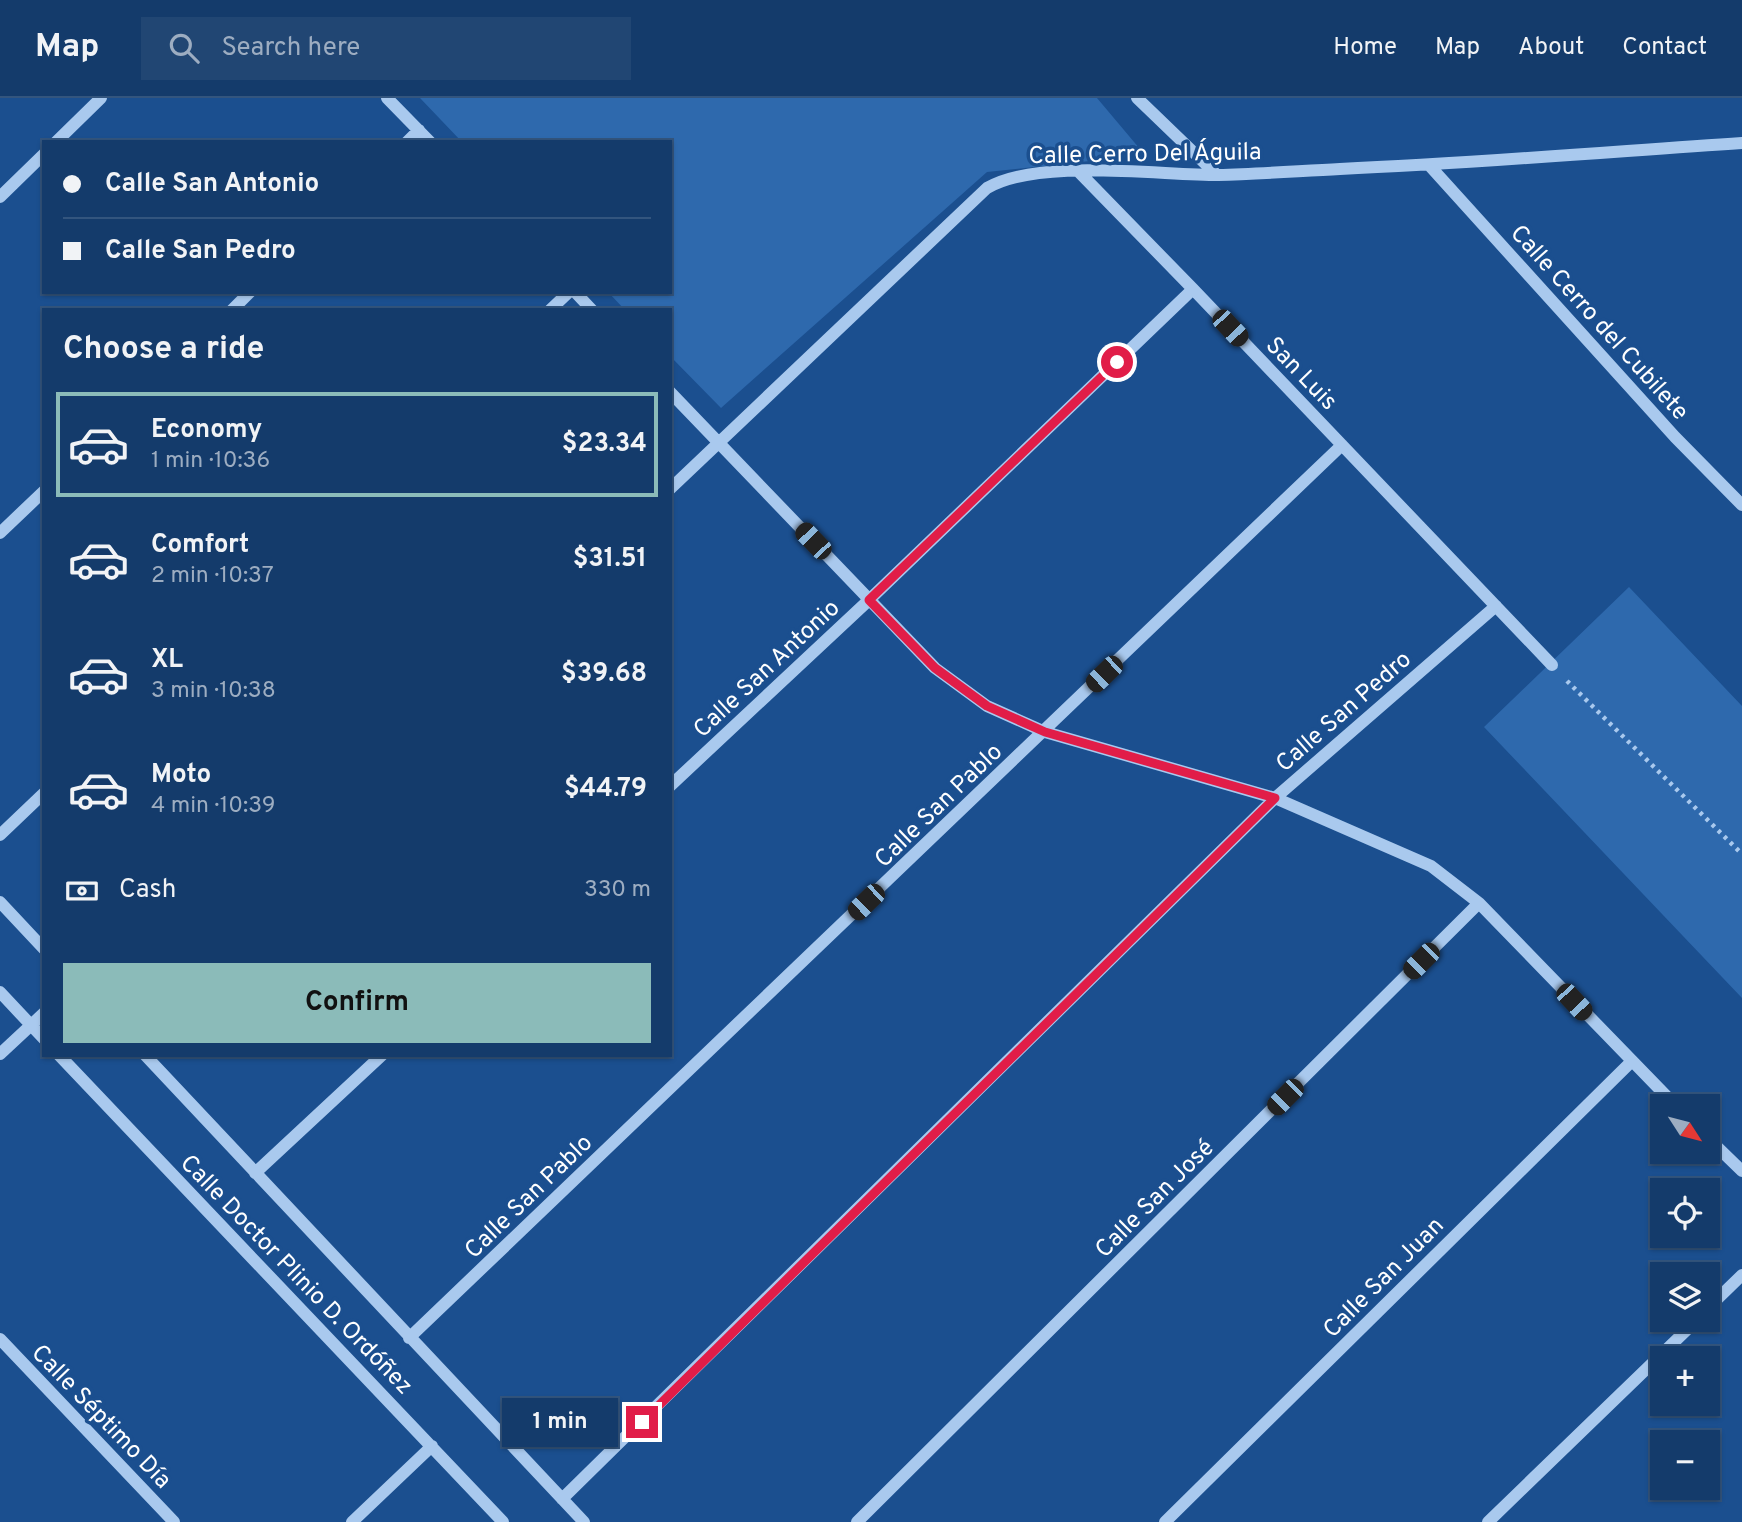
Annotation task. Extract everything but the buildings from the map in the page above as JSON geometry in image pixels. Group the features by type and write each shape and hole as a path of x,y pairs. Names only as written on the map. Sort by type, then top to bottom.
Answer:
{"street":[{"path":"58,140 101,98"},
{"path":"387,98 428,140"},
{"path":"1137,98 1217,175"},
{"path":"409,140 419,130"},
{"name":"Calle Cerro Del Águila","path":"672,487 987,188 998,181 1077,170 1217,175 1429,165 1742,143"},
{"path":"0,197 42,156"},
{"name":"Calle Cerro del Cubilete","path":"1429,165 1675,436 1742,505"},
{"name":"San Luis","path":"1077,170 1552,665"},
{"name":"Calle San Antonio","path":"672,784 869,600 1193,289"},
{"path":"234,308 248,294"},
{"path":"553,308 567,294"},
{"path":"577,294 590,308"},
{"path":"672,394 935,668 987,706 1045,732 1275,798 1431,866 1479,903 1664,1094"},
{"name":"Calle San Pablo","path":"409,1338 1342,445"},
{"path":"0,533 42,493"},
{"name":"Calle San Pedro","path":"562,1499 1275,798 1496,606"},
{"path":"0,835 42,795"},
{"path":"0,902 42,947"},
{"name":"Calle San José","path":"857,1522 1479,903"},
{"path":"0,992 42,1037"},
{"path":"0,1054 42,1015"},
{"name":"Calle Doctor Plinio D. Ordóñez","path":"61,1057 503,1522"},
{"name":"Calle Doctor Plinio D. Ordóñez","path":"147,1057 584,1522"},
{"path":"255,1174 380,1057"},
{"name":"Calle San Juan","path":"1165,1522 1631,1062"},
{"path":"1720,1150 1742,1171"},
{"path":"1720,1297 1742,1276"},
{"path":"1488,1522 1685,1332"},
{"name":"Calle Séptimo Día","path":"0,1339 174,1522"},
{"path":"352,1522 432,1446"}],"path":[{"path":"1552,665 1742,855"}],"shaded area":[{"path":"420,98 1097,98 1145,155 987,172 721,408 672,358 672,308 623,308 610,294 672,294 672,140 460,140"},
{"path":"1629,587 1742,706 1742,998 1484,727"}],"route":[{"path":"642,1422 1275,798 1045,732 987,706 935,668 869,600 1117,362"}]}
